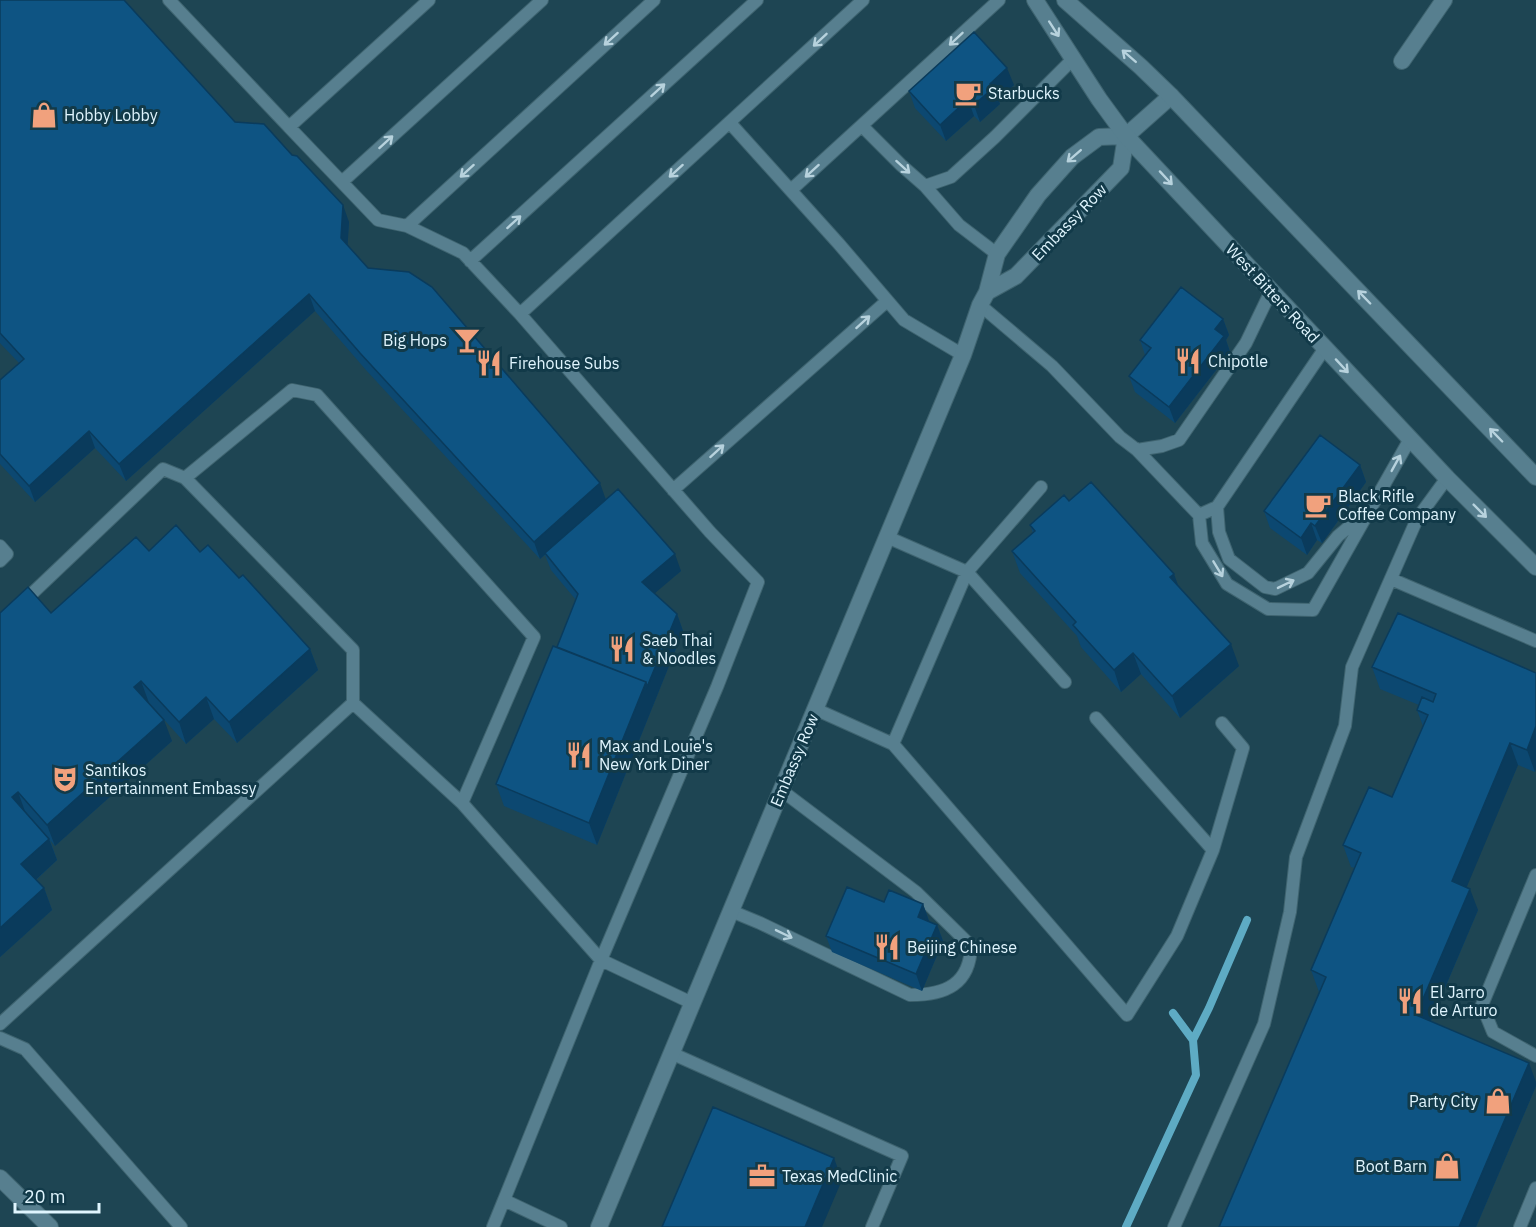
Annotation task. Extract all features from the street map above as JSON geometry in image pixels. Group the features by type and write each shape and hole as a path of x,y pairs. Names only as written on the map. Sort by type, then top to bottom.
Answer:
{"street":[{"name":"West Bitters Road","path":"1035,0 1126,135 1447,478 1536,567"},
{"path":"1065,0 1171,96 1534,470"},
{"path":"1402,61 1444,0"},
{"path":"1126,135 1171,96"},
{"name":"Embassy Row","path":"599,1227 963,355 997,254 1038,195 1072,157 1099,137 1126,135 1121,168 1016,276 984,298"},
{"path":"0,1179 50,1227"}],"lane":[{"path":"168,0 378,220 407,226 463,253 520,314 710,532 758,582 717,687 601,960 492,1227"},
{"path":"289,127 429,0"},
{"path":"343,181 542,0"},
{"path":"407,226 654,0"},
{"path":"470,261 757,0"},
{"path":"520,314 863,0"},
{"path":"790,190 999,0"},
{"path":"926,186 951,177 1073,59"},
{"path":"730,123 903,320 963,355"},
{"path":"862,126 926,186 959,225 997,254"},
{"path":"1137,450 1162,446 1179,440 1246,343 1271,291"},
{"path":"984,298 1119,437 1137,450 1199,515 1202,543 1227,584 1268,609 1313,609 1410,439"},
{"path":"673,490 887,301"},
{"path":"1199,515 1217,507 1325,348"},
{"path":"185,478 292,390 316,395 534,637 462,803"},
{"path":"0,624 163,469 185,478 353,650 353,703 462,803 601,960 692,1003"},
{"path":"1174,1227 1264,1023 1290,912 1296,857 1345,726 1352,667 1417,519 1447,478"},
{"path":"893,744 967,572 1041,487"},
{"path":"1217,507 1219,532 1229,559 1265,587 1275,589 1308,573 1338,536 1368,511"},
{"path":"887,537 967,572 1065,682"},
{"path":"0,546 7,554 0,561"},
{"path":"1391,579 1536,641"},
{"path":"0,1024 353,703"},
{"path":"815,709 893,744 1127,1015 1177,936 1214,850 1244,747 1222,723"},
{"path":"1096,718 1214,850"},
{"path":"731,911 910,995 945,991 958,982 970,963 971,946 916,892 781,790"},
{"path":"1536,875 1482,1005 1493,1032 1536,1056"},
{"path":"0,1038 25,1049 181,1227"},
{"path":"671,1053 902,1156 872,1227"},
{"path":"1520,1227 1536,1188"},
{"path":"504,1200 561,1227"}],"building":[{"path":"0,0 124,0 235,122 264,124 343,205 341,238 368,268 409,272 432,287 600,483 534,542 360,353 309,294 119,464 89,431 29,486 0,454 0,380 24,359 0,333"},
{"name":"Starbucks","path":"974,32 1007,68 990,84 994,87 974,105 968,99 940,125 909,91"},
{"name":"Chipotle","path":"1181,287 1223,319 1215,329 1224,336 1169,407 1129,376 1151,348 1140,340"},
{"name":"Black Rifle Coffee Company","path":"1320,435 1360,465 1315,526 1311,523 1301,538 1264,511"},
{"path":"1091,482 1174,574 1170,577 1231,644 1172,696 1133,653 1114,670 1073,625 1076,622 1012,551 1035,531 1030,525 1064,495 1069,501"},
{"path":"618,489 675,554 642,582 677,614 647,687 646,682 557,647 578,594 545,553"},
{"name":"Santikos Entertainment Embassy","path":"176,525 200,552 208,545 239,578 243,575 310,649 229,722 206,697 179,722 141,681 134,687 164,720 47,825 18,792 12,797 49,839 21,864 44,888 0,928 0,613 28,587 51,613 136,537 149,551"},
{"path":"1398,613 1536,673 1536,726 1527,750 1510,743 1452,881 1470,889 1416,1015 1529,1063 1459,1227 1219,1227 1326,977 1311,970 1361,853 1343,845 1369,787 1392,797 1428,715 1417,710 1422,697 1433,702 1436,694 1372,667"},
{"name":"Max and Louie's New York Diner","path":"553,646 646,682 589,823 496,784"},
{"name":"Beijing Chinese","path":"847,887 884,902 889,890 923,904 918,917 937,925 916,974 826,936"},
{"path":"713,1107 834,1158 805,1227 662,1227"}],"waterway":[{"path":"1126,1227 1196,1075 1193,1040 1247,920"},
{"path":"1173,1013 1193,1040"}],"place":[{"name":"Starbucks","path":"968,93"},
{"name":"Hobby Lobby","path":"44,115"},
{"name":"Big Hops","path":"467,340"},
{"name":"Chipotle","path":"1188,361"},
{"name":"Firehouse Subs","path":"489,363"},
{"name":"Black Rifle Coffee Company","path":"1318,505"},
{"name":"Saeb Thai & Noodles","path":"622,649"},
{"name":"Max and Louie's New York Diner","path":"579,755"},
{"name":"Santikos Entertainment Embassy","path":"65,779"},
{"name":"Beijing Chinese","path":"887,947"},
{"name":"El Jarro de Arturo","path":"1410,1001"},
{"name":"Party City","path":"1498,1101"},
{"name":"Boot Barn","path":"1447,1166"},
{"name":"Texas MedClinic","path":"762,1176"}]}
